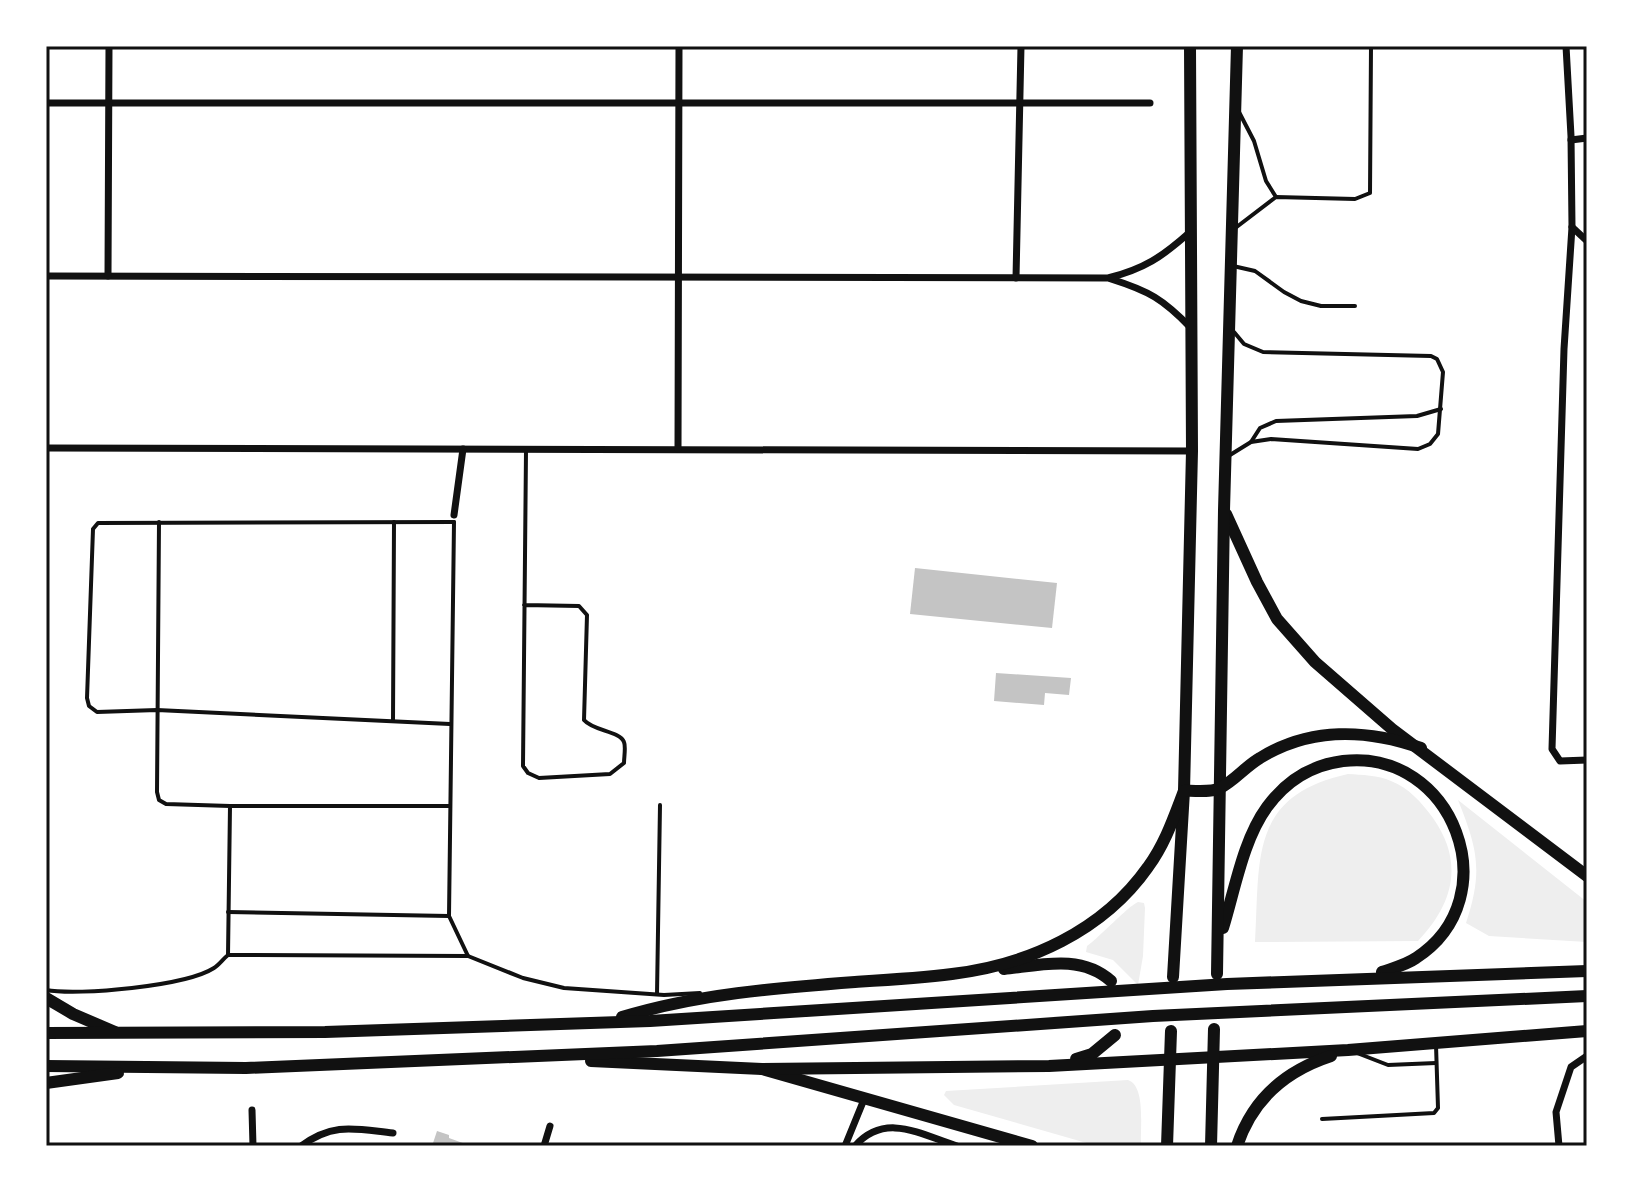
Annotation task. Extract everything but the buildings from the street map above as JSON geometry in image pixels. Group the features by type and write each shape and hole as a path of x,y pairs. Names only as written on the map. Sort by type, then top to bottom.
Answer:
{"main road":[{"path":"1173,977 1184,791 1192,451 1190,46"},
{"path":"1217,974 1225,460 1237,46"},
{"path":"1224,510 1277,619 1315,662 1392,729 1587,876"},
{"path":"1184,791 1219,789 1261,757 1313,737 1340,733 1368,734 1421,748"},
{"path":"1219,942 1247,852 1265,809 1281,790 1302,774 1330,763 1355,760 1382,763 1413,776 1433,793 1459,835 1464,863 1461,894 1455,911 1431,946 1403,965 1364,977"},
{"path":"954,974 1014,961 1053,946 1090,926 1122,899 1149,867 1169,830 1184,791"},
{"path":"604,1023 658,1007 742,992 1066,962 1098,970 1111,981"},
{"path":"46,1033 325,1032 604,1023 1364,977 1587,971"},
{"path":"46,1066 246,1068 657,1051 1153,1016 1587,996"},
{"path":"46,998 73,1014 122,1034"},
{"path":"1211,1146 1214,1029"},
{"path":"1167,1146 1171,1031"},
{"path":"516,1057 762,1069 1049,1066 1350,1050 1587,1031"},
{"path":"1049,1066 1092,1054 1115,1035"},
{"path":"1237,1146 1244,1125 1261,1099 1284,1078 1309,1063 1350,1050"},
{"path":"46,1083 161,1067"},
{"path":"762,1069 1032,1146"}],"street":[{"path":"108,276 109,46"},
{"path":"678,449 679,46"},
{"path":"1016,278 1021,46"},
{"path":"1566,46 1572,227 1564,349 1552,749 1560,761 1587,760"},
{"path":"46,103 1150,103"},
{"path":"1571,140 1587,138"},
{"path":"1572,227 1587,241"},
{"path":"46,276 1108,278 1135,271 1162,257 1191,231"},
{"path":"1108,278 1137,287 1167,303 1191,328"},
{"path":"46,448 1192,451"},
{"path":"454,518 463,449"},
{"path":"1559,1146 1556,1112 1571,1067 1587,1056"},
{"path":"845,1146 865,1097"},
{"path":"252,1110 253,1146"},
{"path":"855,1146 863,1136 892,1125 957,1146"},
{"path":"544,1146 550,1126"},
{"path":"301,1146 319,1134 341,1127 393,1133"}],"lane":[{"path":"1232,231 1276,197 1355,199 1370,193 1371,46"},
{"path":"1236,108 1254,141 1266,181 1276,197"},
{"path":"1231,265 1255,271 1301,301 1321,306 1355,306"},
{"path":"1230,326 1244,344 1263,352 1431,356 1437,359 1443,372 1438,434 1430,444 1418,449 1271,439 1251,442"},
{"path":"1225,460 1251,442 1260,428 1276,421 1417,416 1441,409"},
{"path":"524,605 579,606 584,609 587,615 584,720 591,728 619,736 624,742 624,763 610,774 539,778 528,773 523,766 524,605 526,449"},
{"path":"450,724 157,710 97,712 89,706 87,698 93,529 98,523 107,522 394,522 454,518 449,916 468,956"},
{"path":"159,522 159,800 166,804 230,806 450,806"},
{"path":"393,721 394,522"},
{"path":"657,994 660,805"},
{"path":"228,955 230,806"},
{"path":"228,912 449,916"},
{"path":"46,990 75,993 168,982 214,968 228,955 468,956 523,978 564,988 657,994 742,992"},
{"path":"1322,1119 1434,1113 1438,1108 1436,1043"},
{"path":"1350,1050 1388,1065 1436,1063"}],"shaded area":[{"path":"1348,774 1375,776 1403,787 1433,818 1449,850 1451,866 1451,882 1440,912 1418,941 1255,942 1261,858 1266,835 1276,815 1292,798 1316,784"},
{"path":"1458,800 1587,902 1587,942 1489,936 1466,923 1475,889 1476,861"},
{"path":"1138,902 1144,903 1145,908 1138,985 1113,960 1086,952 1087,946"},
{"path":"1128,1080 1134,1084 1140,1099 1141,1146 1097,1146 954,1105 944,1095 946,1091"}]}
